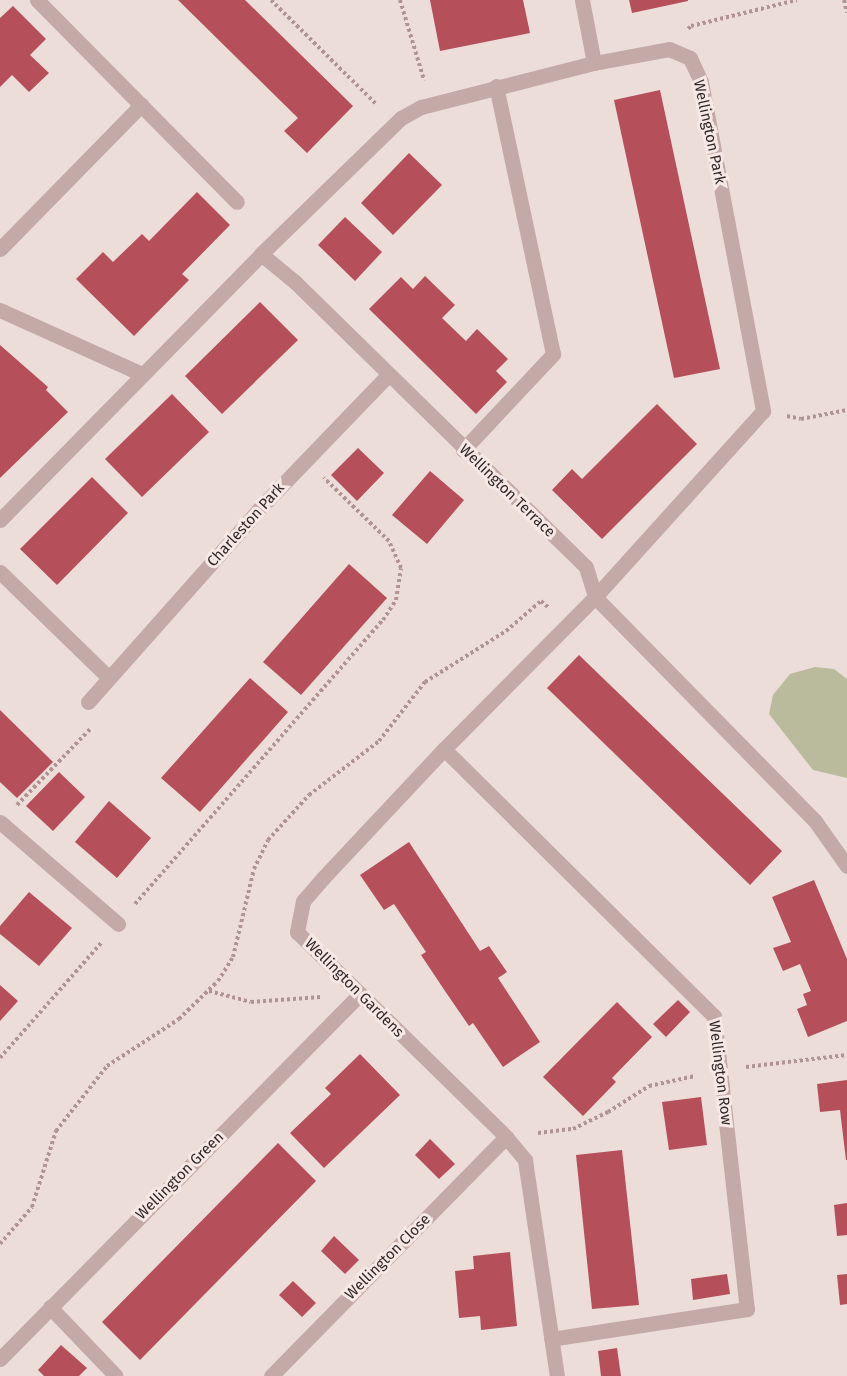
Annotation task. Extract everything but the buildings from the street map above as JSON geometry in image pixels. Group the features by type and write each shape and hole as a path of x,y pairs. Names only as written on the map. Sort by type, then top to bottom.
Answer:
{"street":[{"path":"37,0 237,202"},
{"path":"582,0 594,63"},
{"path":"1,517 261,254 396,123 421,107 496,86 594,63 669,49"},
{"name":"Wellington Park","path":"669,49 690,58 700,82 763,411"},
{"path":"463,450 553,354 496,86"},
{"path":"0,249 141,105"},
{"name":"Wellington Terrace","path":"261,254 296,282 463,450 586,567 595,597 815,821 847,866"},
{"path":"0,310 142,374"},
{"name":"Charleston Park","path":"88,702 260,508 388,375"},
{"path":"595,597 763,411"},
{"path":"0,572 109,678"},
{"name":"Wellington Gardens","path":"556,1376 525,1160 506,1137 297,932 303,901 444,749 595,597"},
{"name":"Wellington Row","path":"444,749 714,1016 747,1309 551,1339"},
{"path":"0,822 118,924"},
{"name":"Wellington Green","path":"0,1359 360,994"},
{"name":"Wellington Close","path":"271,1376 506,1137"},
{"path":"50,1307 116,1376"}],"path":[{"path":"271,0 396,123"},
{"path":"400,0 432,105"},
{"path":"763,0 764,8"},
{"path":"669,49 691,26 797,0"},
{"path":"844,0 847,13"},
{"path":"763,411 801,419 847,410"},
{"path":"0,1059 383,620 396,600 401,568 389,541 306,460"},
{"path":"0,1244 32,1207 56,1131 107,1066 178,1019 209,991 233,957 254,869 268,840 309,795 379,741 425,682 506,631 541,601 568,624"},
{"path":"0,822 92,726 88,702"},
{"path":"209,991 251,1002 360,994"},
{"path":"506,1137 573,1129 608,1112 650,1086 720,1070 847,1056"}],"green space":[{"path":"815,667 834,669 847,679 847,778 813,770 769,714 773,695 790,674"}]}
